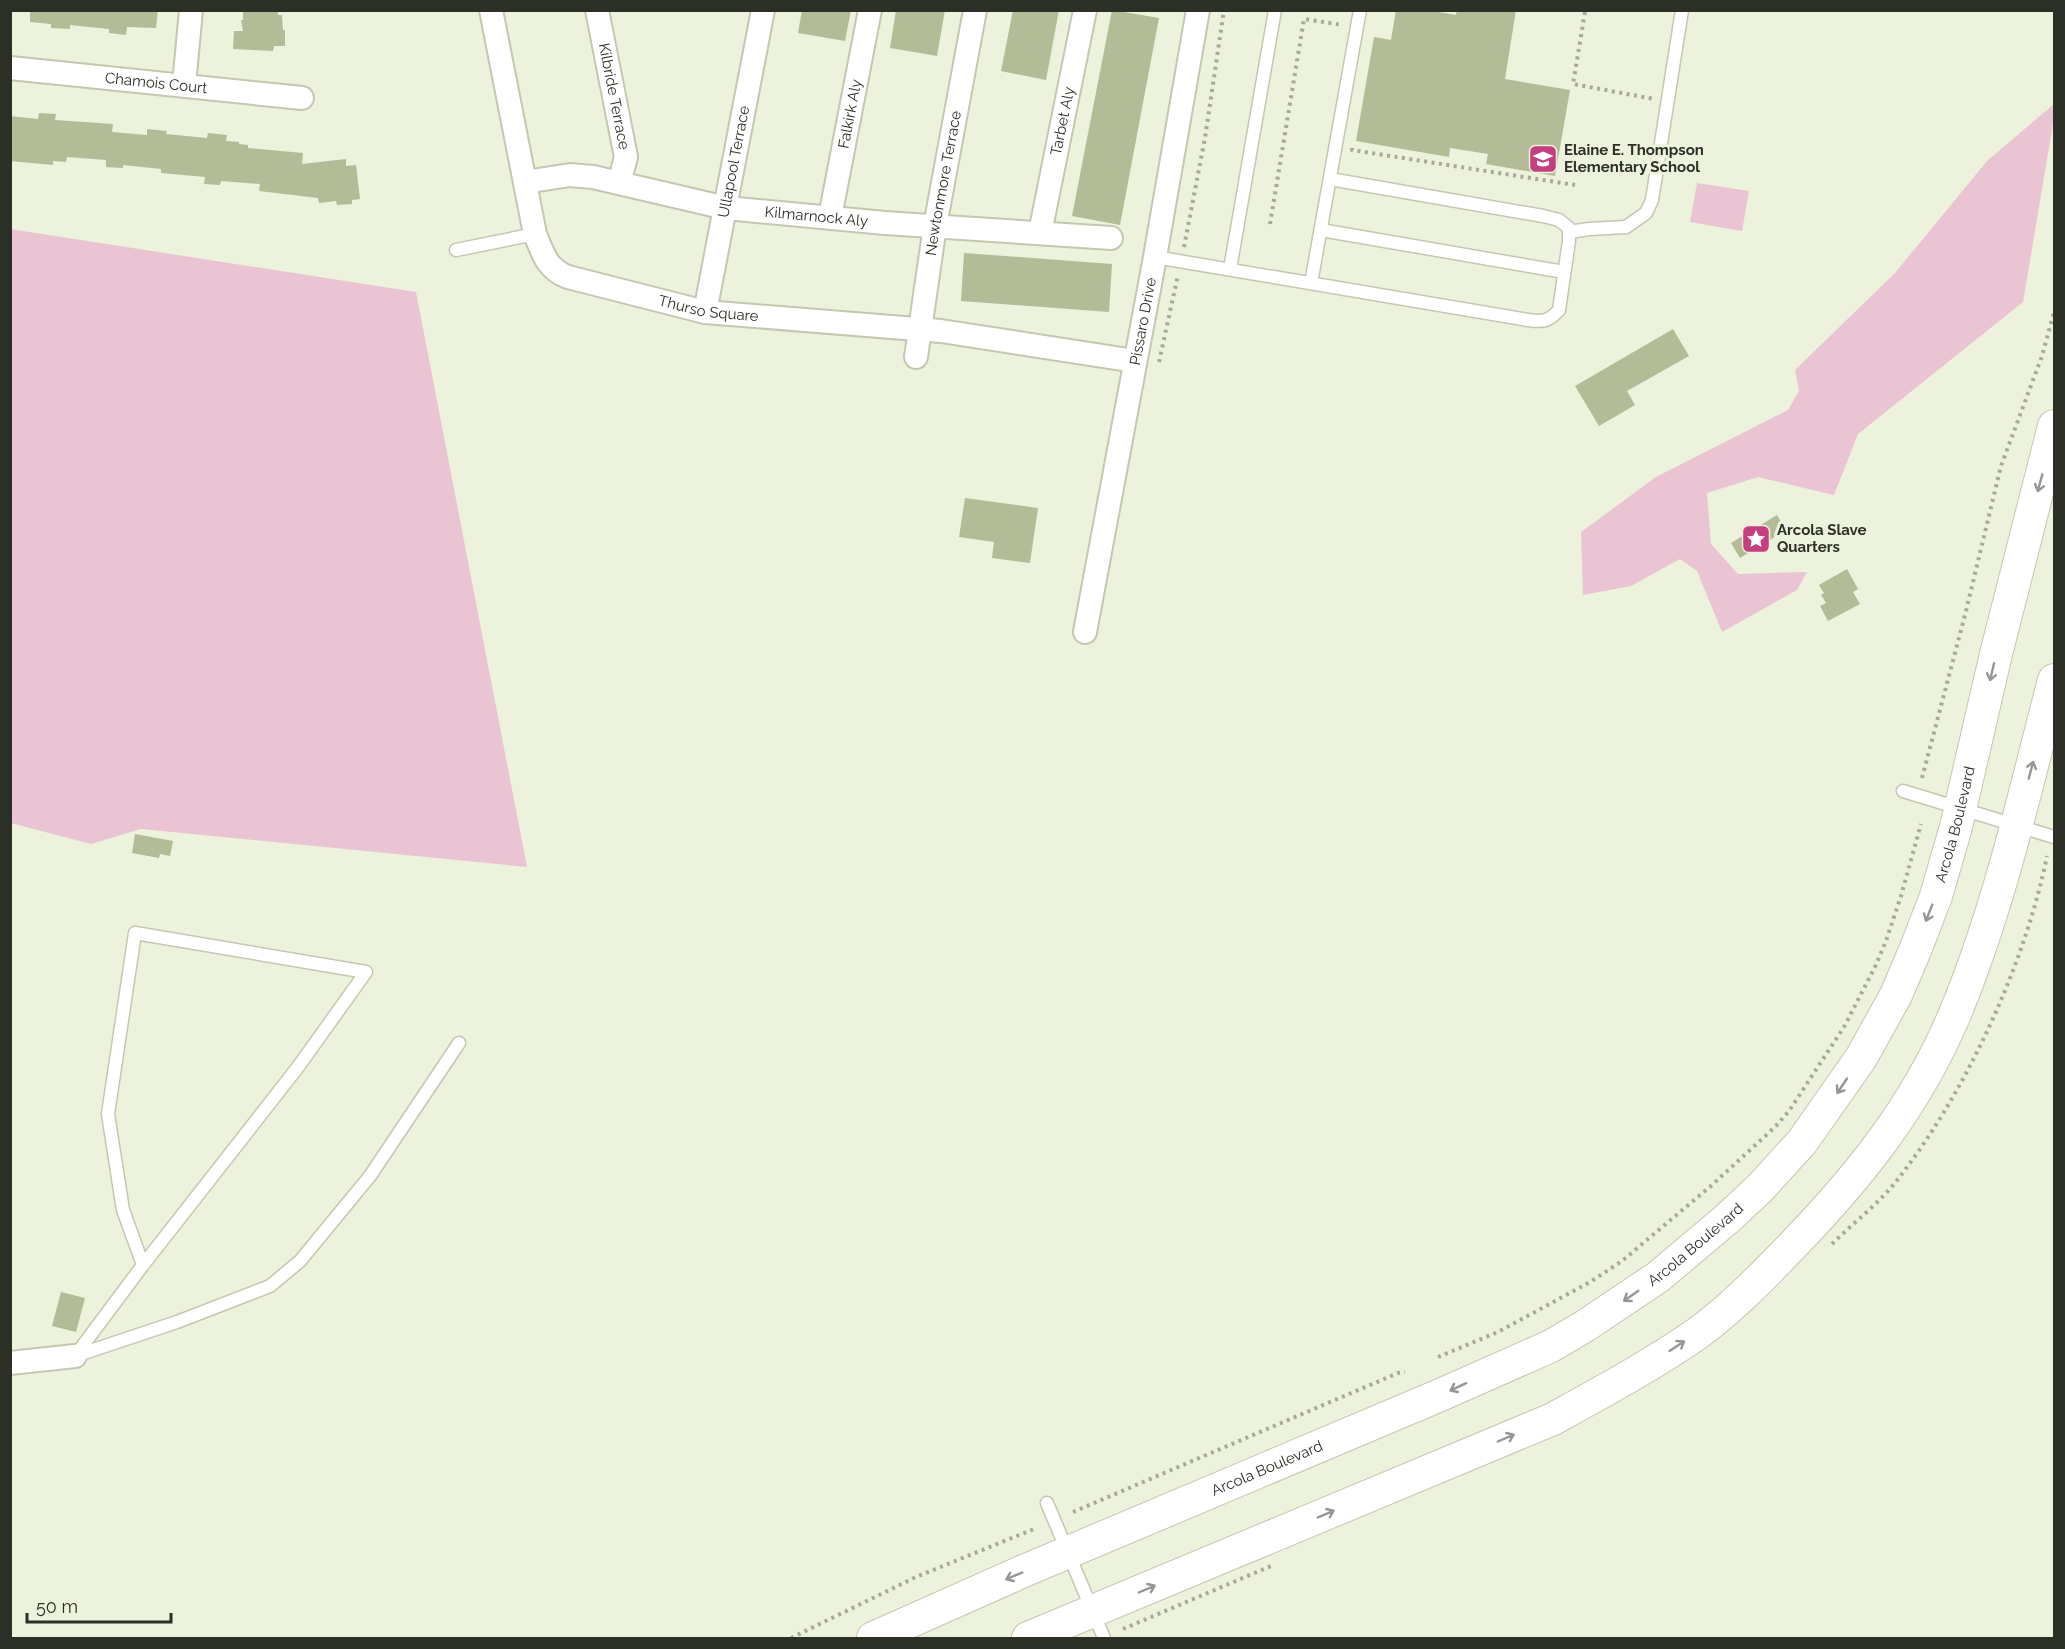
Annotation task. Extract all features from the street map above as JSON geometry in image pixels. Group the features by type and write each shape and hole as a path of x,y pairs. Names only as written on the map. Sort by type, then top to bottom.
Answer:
{"main road":[{"name":"Arcola Boulevard","path":"873,1638 1551,1346 1625,1301 1689,1252 1728,1218 1789,1158 1820,1119 1861,1058 1896,995 1916,948 1943,873 1996,654 2055,426"},
{"path":"1028,1638 1098,1625 1553,1419 1625,1379 1707,1325 1758,1281 1816,1222 1865,1165 1911,1101 1954,1016 1985,931 2016,827 2055,680"}],"street":[{"path":"184,85 191,10"},
{"name":"Thurso Square","path":"491,10 535,234 546,261 556,273 705,312 920,329 1135,361"},
{"name":"Kilbride Terrace","path":"597,10 626,157 619,183"},
{"name":"Ullapool Terrace","path":"705,312 763,10"},
{"name":"Falkirk Aly","path":"830,217 870,10"},
{"name":"Newtonmore Terrace","path":"916,357 935,226 975,10"},
{"name":"Tarbet Aly","path":"1040,233 1085,10"},
{"name":"Pissaro Drive","path":"1085,632 1155,257 1198,10"},
{"name":"Chamois Court","path":"10,68 302,98"},
{"name":"Kilmarnock Aly","path":"525,182 570,175 593,177 726,208 1111,238"},
{"path":"10,1363 75,1356"}],"lane":[{"path":"1230,269 1275,10"},
{"path":"1311,283 1360,10"},
{"path":"1569,232 1626,227 1646,213 1652,200 1682,10"},
{"path":"1155,257 1543,322 1559,310 1569,232 1569,228 1559,220 1330,179"},
{"path":"1321,230 1564,272"},
{"path":"456,250 535,234"},
{"path":"1903,791 2055,837"},
{"path":"75,1356 298,1067 366,972 135,933 108,1114 123,1210 143,1265"},
{"path":"75,1356 177,1322 270,1286 300,1261 370,1176 459,1043"},
{"path":"1047,1503 1098,1625"}],"path":[{"path":"1156,371 1181,261 1204,138 1224,10"},
{"path":"1585,12 1573,84 1667,101"},
{"path":"1270,224 1304,19 1357,28"},
{"path":"1353,139 1352,150 1575,185"},
{"path":"1922,778 2001,466 2042,356 2055,312"},
{"path":"1438,1357 1498,1332 1598,1277 1622,1261 1704,1192 1775,1127 1844,1027 1875,967 1897,907 1921,824"},
{"path":"1829,1246 1893,1184 1920,1147 1958,1087 1999,1005 2019,951 2043,876 2047,856"},
{"path":"1073,1512 1405,1372"},
{"path":"791,1638 916,1577 1034,1529"},
{"path":"1123,1629 1271,1566"}],"shaded area":[{"path":"2054,104 2054,118 2023,302 1858,434 1834,495 1758,477 1707,493 1711,544 1738,574 1807,572 1797,590 1722,632 1697,571 1680,559 1631,586 1583,595 1581,532 1656,477 1788,410 1799,391 1795,370 1895,273 1987,161"},
{"path":"1697,183 1749,191 1742,231 1690,222"},
{"path":"10,229 416,292 527,867 141,829 91,844 11,823"}],"building":[{"path":"30,10 158,10 156,28 127,27 126,35 109,33 109,29 70,25 70,29 51,28 51,24 30,22"},
{"path":"243,10 278,10 278,15 282,15 283,30 285,30 285,46 274,46 273,51 233,49 234,31 243,31 241,20 243,20"},
{"path":"802,10 851,10 845,41 798,33"},
{"path":"896,10 945,10 937,56 890,48"},
{"path":"1013,10 1059,10 1046,80 1001,71"},
{"path":"1112,10 1159,18 1120,225 1072,216"},
{"name":"Elaine E. Thompson Elementary School","path":"1396,10 1428,10 1456,15 1457,10 1516,10 1505,79 1570,90 1555,176 1486,164 1488,154 1450,148 1449,157 1356,141 1374,37 1391,40"},
{"path":"39,113 56,114 55,120 113,124 112,132 147,135 147,129 167,131 166,134 207,138 208,133 227,135 226,141 239,142 239,144 248,145 248,148 303,153 302,164 346,159 346,166 356,165 360,199 352,200 352,204 337,205 336,201 319,203 318,198 259,191 260,184 221,181 220,185 204,184 205,177 161,173 161,169 123,165 123,168 106,167 106,160 67,157 66,162 53,161 53,165 10,161 10,116 38,119"},
{"path":"964,253 1112,264 1109,312 961,301"},
{"path":"1673,329 1689,356 1627,391 1635,405 1599,426 1575,386"},
{"path":"965,498 1038,508 1030,563 992,558 994,542 959,537"},
{"path":"1777,515 1786,530 1740,558 1731,543"},
{"path":"1847,569 1858,589 1853,592 1860,604 1828,621 1820,606 1826,603 1819,585"},
{"path":"135,834 173,841 170,856 160,854 159,858 132,853"},
{"path":"61,1292 85,1298 76,1332 52,1326"}],"place":[{"name":"Elaine E. Thompson Elementary School","path":"1543,159"},
{"name":"Arcola Slave Quarters","path":"1756,539"}]}
